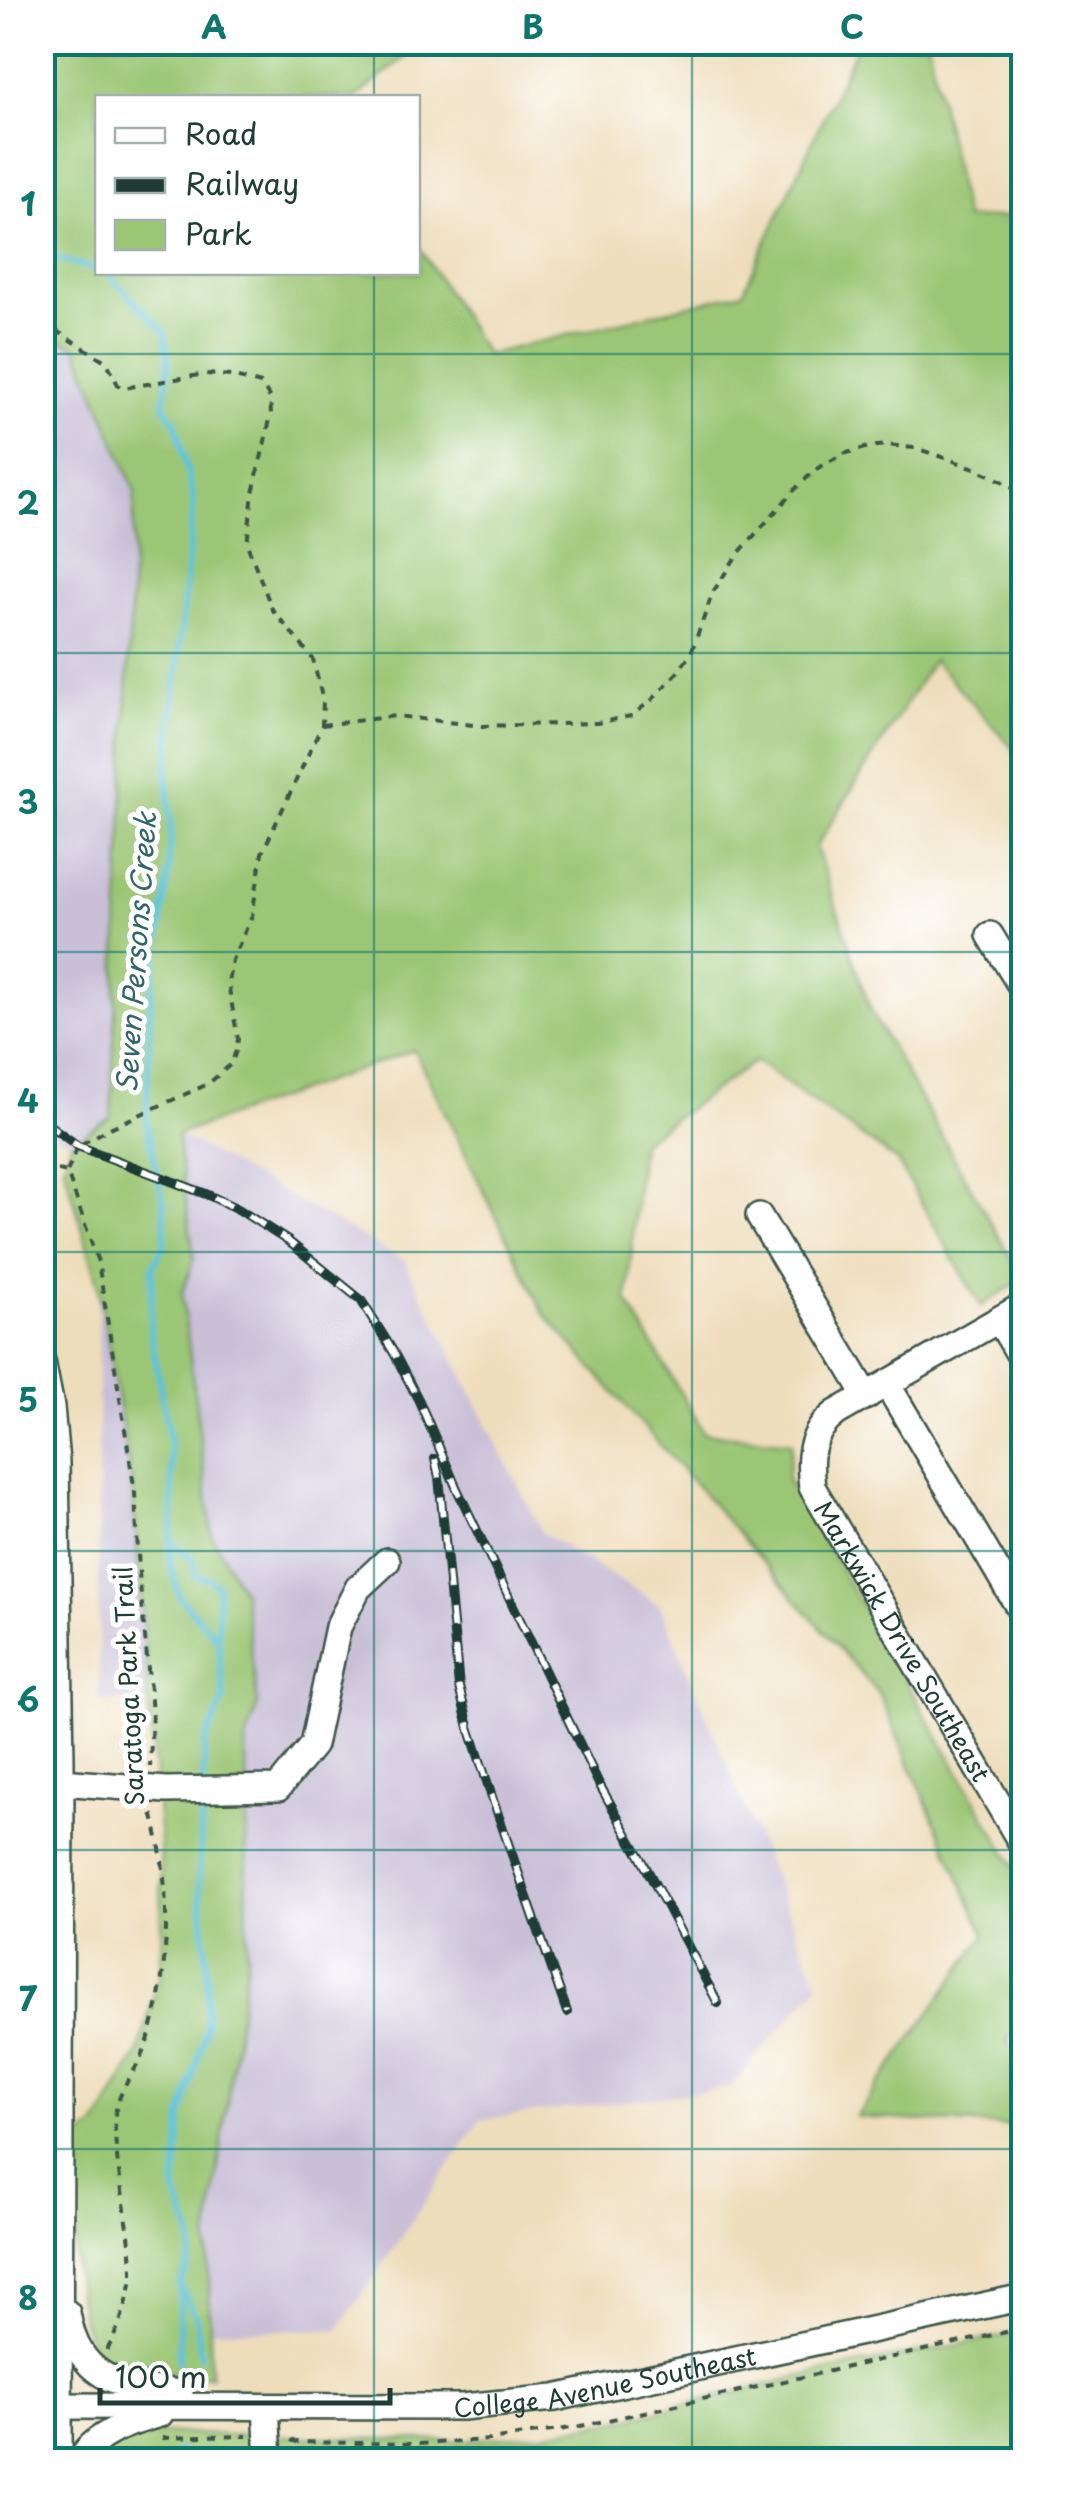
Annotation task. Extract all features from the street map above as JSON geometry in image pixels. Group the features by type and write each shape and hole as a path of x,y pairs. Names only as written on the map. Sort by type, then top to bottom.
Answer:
{"street":[{"path":"990,935 1024,991"},
{"path":"759,1216 1024,1616"},
{"name":"Markwick Drive Southeast","path":"1024,1306 836,1413 822,1424 810,1458 812,1487 1024,1846"},
{"path":"999,1320 1024,1362"},
{"path":"42,1362 56,1462 52,1783 59,2268 51,2406 58,2460"},
{"path":"52,1783 157,1789 278,1788 313,1745 338,1627 358,1588 387,1561"},
{"path":"59,2268 68,2320 86,2360 95,2370 115,2382 256,2407 269,2460"},
{"name":"College Avenue Southeast","path":"51,2406 462,2407 555,2398 1024,2296"},
{"path":"80,2460 84,2452 119,2427 188,2407"}],"path":[{"path":"42,322 107,362 118,385 124,388 205,374 261,384 270,398 271,416 253,493 247,544 272,610 313,660 323,701 322,726 262,853 252,916 229,971 238,1039 230,1064 208,1084 78,1146 67,1172 42,1166"},
{"path":"322,726 396,716 482,726 598,723 631,716 678,674 691,653 713,592 737,555 818,468 844,454 886,445 915,448 975,468 1024,496"},
{"name":"Saratoga Park Trail","path":"67,1172 98,1262 134,1482 157,1789 152,1814 158,1831 168,1921 164,1974 146,2049 117,2100 115,2120 133,2274 117,2334 95,2370"}],"shaded area":[{"path":"43,334 76,345 135,491 111,1118 71,1143 43,1127"},
{"path":"177,1134 405,1261 542,1533 660,1605 819,1985 729,2088 480,2120 338,2330 210,2330 208,2240 247,1960 246,1741 258,1704 243,1592 212,1536 182,1292 194,1258"},
{"path":"98,1283 133,1485 149,1701 99,1701"}],"green space":[{"path":"43,43 422,43 359,95 95,95 95,275 420,275 420,248 486,355 743,292 858,43 928,43 965,219 1023,216 1023,759 933,660 816,847 872,1014 1023,1279 981,1306 897,1161 755,1061 641,1142 627,1301 704,1433 792,1442 787,1479 1023,1881 1023,2012 1007,2042 1023,2056 1023,2127 856,2117 985,1935 879,1694 544,1313 414,1050 177,1135 194,1258 182,1293 212,1536 243,1592 258,1704 246,1741 247,1960 208,2240 211,2376 122,2373 100,2359 88,2336 76,2272 75,2151 80,2138 96,2127 139,2051 160,1973 162,1921 160,1842 132,1484 98,1283 64,1165 71,1143 111,1117 135,491 76,346 43,334"},
{"path":"1023,2332 1023,2460 95,2460 119,2442 148,2433 456,2441 543,2434"}],"waterway":[{"name":"Seven Persons Creek","path":"42,255 95,269"},
{"name":"Seven Persons Creek","path":"109,275 165,332 169,364 164,406 176,423 194,501 167,769 171,827 168,880 151,996 146,1120 164,1204 165,1242 153,1267 150,1331 170,1441 170,1563 180,1598 218,1639 224,1699 205,1743 203,1784"},
{"name":"Seven Persons Creek","path":"171,1541 192,1558 195,1575 218,1586 218,1638"},
{"name":"Seven Persons Creek","path":"179,2361 180,2287 193,2253 190,2230 175,2190 182,2116 206,2029 208,1976 199,1877 203,1797"},
{"name":"Seven Persons Creek","path":"181,2287 196,2317 201,2356"},
{"name":"Seven Persons Creek","path":"178,2450 178,2460"},
{"name":"Seven Persons Creek","path":"203,2451 203,2460"}],"railway":[{"path":"42,1120 78,1146 238,1209 288,1241 361,1300 419,1401 457,1489 598,1782 718,2003"},
{"path":"435,1459 459,1687 494,1803 567,2012"}]}
